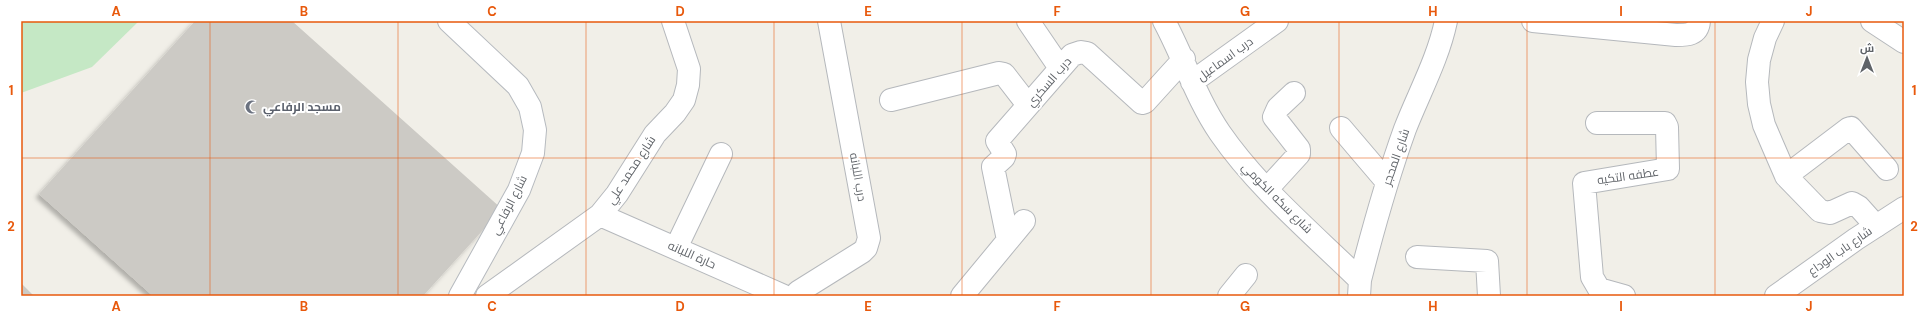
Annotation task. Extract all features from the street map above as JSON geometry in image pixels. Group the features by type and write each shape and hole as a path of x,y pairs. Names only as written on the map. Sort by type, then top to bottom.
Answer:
{"street":[{"name":"شارع الرفاعي","path":"449,21 518,86 530,107 534,130 533,153 519,190 460,296"},
{"name":"شارع محمد علي","path":"487,296 600,215 617,194 655,134 675,113 684,100 688,85 689,69 673,21"},
{"name":"درب اللبانه","path":"796,296 798,292 862,252 866,248 869,238 830,21"},
{"path":"1028,21 1060,68"},
{"name":"شارع سكه الكومي","path":"1164,21 1184,59 1192,82 1203,105 1219,132 1246,168 1359,288"},
{"name":"درب اسماعيل","path":"1192,82 1277,21"},
{"name":"شارع المحجر","path":"1359,288 1387,182 1406,128 1429,75 1443,37 1446,21"},
{"path":"1533,21 1691,35 1696,31 1699,21"},
{"path":"1773,21 1765,38 1759,60 1757,82 1759,104 1764,125 1786,176 1820,211 1830,213 1852,203 1859,207 1876,226"},
{"path":"1872,21 1904,42"},
{"name":"درب السكري","path":"1008,240 993,166 1004,157 1005,154 997,141 1072,55 1081,52 1087,53 1142,103 1145,102 1184,59"},
{"path":"891,100 999,73 1004,74 1028,105"},
{"path":"1267,189 1299,154 1299,150 1274,117 1278,108 1294,93"},
{"name":"عطفه التكيه","path":"1597,123 1665,123 1667,126 1668,169 1584,183 1592,277 1599,289 1624,296"},
{"path":"1341,128 1387,182"},
{"path":"1786,176 1851,128 1887,169"},
{"path":"676,248 721,154"},
{"name":"شارع باب الوداع","path":"1776,296 1904,208"},
{"name":"حارة اللبانه","path":"600,215 784,296"},
{"path":"962,296 1024,221"},
{"path":"1417,257 1488,261 1489,296"},
{"path":"1228,296 1246,275"}],"green space":[{"path":"21,21 139,21 92,67 21,93"}],"building":[{"name":"مسجد الرفاعي","path":"195,21 292,21 502,209 423,296 153,296 39,194"},
{"path":"21,283 34,296 21,296"}],"place":[{"name":"مسجد الرفاعي","path":"252,107"}]}
